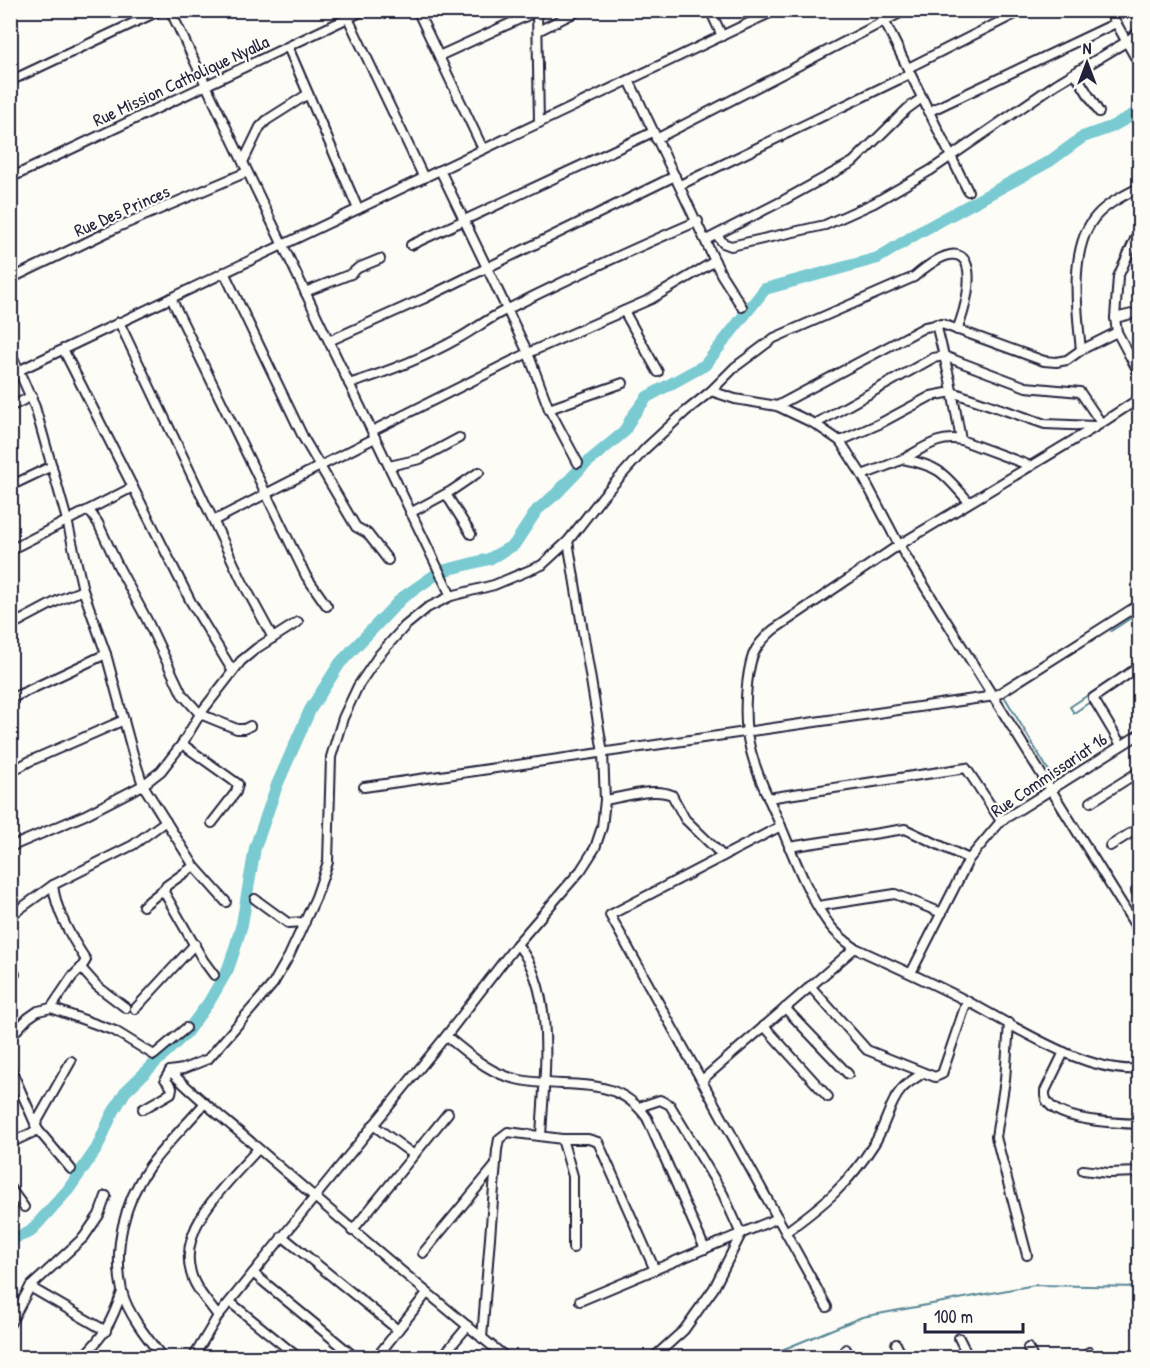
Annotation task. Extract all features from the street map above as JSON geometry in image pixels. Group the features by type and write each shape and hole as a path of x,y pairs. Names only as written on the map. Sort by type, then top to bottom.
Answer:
{"street":[{"path":"10,81 161,10"},
{"path":"170,10 451,596"},
{"name":"Rue Mission Catholique Nyalla","path":"10,178 365,10"},
{"path":"417,10 483,149"},
{"path":"537,31 580,10"},
{"path":"710,10 722,36"},
{"path":"20,370 776,10"},
{"path":"879,10 968,191"},
{"path":"411,245 655,135 906,10"},
{"path":"680,185 909,71 1023,10"},
{"path":"1109,10 1140,66"},
{"path":"439,56 537,11 539,123"},
{"path":"348,18 424,178"},
{"path":"928,112 1116,23"},
{"path":"717,235 723,243 731,246 825,225 874,203 931,170 1140,31"},
{"path":"288,47 358,209"},
{"path":"1075,73 1099,112"},
{"path":"629,80 698,221 715,261 742,307"},
{"path":"243,162 260,127 267,120 308,94"},
{"path":"706,240 853,162 922,98"},
{"path":"440,170 485,268 528,353 549,409 578,463"},
{"name":"Rue Des Princes","path":"10,279 118,227 247,172"},
{"path":"328,341 403,308 675,176"},
{"path":"1081,350 1077,275 1082,246 1090,224 1097,214 1140,187"},
{"path":"349,384 404,365 458,338 484,320 621,254 698,221"},
{"path":"1140,228 1118,277 1115,318 1117,332 1140,375"},
{"path":"143,1109 171,1093 172,1088 165,1079 170,1071 199,1064 208,1059 273,984 289,956 320,889 328,862 331,757 343,717 358,686 379,655 405,626 427,608 451,596 494,585 542,565 568,541 603,496 646,448 735,368 774,338 914,277 929,263 949,254 956,254 964,258 968,266 969,288 966,307 957,330"},
{"path":"305,292 351,274 358,268 380,259"},
{"path":"215,520 528,353 651,299 715,261"},
{"path":"224,272 304,439 356,526 367,533 388,560"},
{"path":"171,298 306,576 327,606"},
{"path":"624,311 658,372"},
{"path":"1115,318 1140,312"},
{"path":"119,322 243,581 273,638"},
{"path":"777,406 925,327 936,324 1044,361 1056,362 1067,360 1081,350 1117,332"},
{"path":"936,324 961,440"},
{"path":"63,349 191,602 232,670"},
{"path":"10,351 32,396 67,520 83,590 106,654 143,785 194,866 226,902"},
{"path":"815,424 933,358 944,356 1026,387 1080,392 1099,425"},
{"path":"549,409 623,383"},
{"path":"711,391 735,399 777,406 815,424 840,441 862,475 899,545 1140,933"},
{"path":"840,441 879,424 931,396 952,392 1045,424 1099,425"},
{"path":"10,407 32,396"},
{"path":"1140,398 899,545 772,630 753,655 747,686 747,732 757,771 789,847 829,924 855,948 911,973 1064,1052 1117,1070 1140,1069"},
{"path":"389,466 420,459 459,438"},
{"path":"862,475 903,459 941,439 950,438 1031,466"},
{"path":"903,459 938,469 969,502"},
{"path":"10,486 52,466"},
{"path":"410,513 446,494 479,471"},
{"path":"10,550 133,487"},
{"path":"446,494 471,534"},
{"path":"89,510 99,523 182,694 200,714 237,729 250,726"},
{"path":"193,1358 218,1316 446,1036 517,944 581,870 595,848 602,827 605,800 603,753 568,541"},
{"path":"10,626 83,590"},
{"path":"364,787 994,696 1140,604"},
{"path":"10,848 85,815 143,785 161,771 232,670 257,648 298,622"},
{"path":"10,699 106,654"},
{"path":"1121,745 1093,698 1140,666"},
{"path":"10,772 123,720"},
{"name":"Rue Commissariat 16","path":"911,973 969,859 1001,820 1140,734"},
{"path":"182,744 238,784 236,792 212,823"},
{"path":"768,798 966,768 1001,820"},
{"path":"1090,802 1140,771"},
{"path":"605,800 666,792 672,795 685,819 723,856"},
{"path":"17,911 53,885 133,845 166,821"},
{"path":"781,826 610,915 827,1307"},
{"path":"1110,846 1140,827"},
{"path":"789,847 905,830 969,859"},
{"path":"143,906 194,866"},
{"path":"51,1008 72,976 86,960 60,913 53,885"},
{"path":"164,888 164,892 214,975"},
{"path":"818,906 895,894 942,913"},
{"path":"255,899 288,923 305,922"},
{"path":"135,1009 195,944"},
{"path":"517,944 535,976 541,994 544,1029 541,1136"},
{"path":"702,1080 855,948"},
{"path":"81,968 97,986 126,1008"},
{"path":"810,986 867,1050 935,1077 942,1074 967,1001"},
{"path":"10,1037 28,1018 38,1011 51,1008 115,1031 154,1055 186,1028"},
{"path":"785,1008 848,1074"},
{"path":"1008,1023 1005,1080 996,1137 1027,1255"},
{"path":"764,1026 828,1097"},
{"path":"446,1036 483,1065 515,1079 599,1086 617,1091 639,1107 647,1118 705,1249"},
{"path":"1064,1052 1045,1091 1046,1103 1065,1114 1087,1119 1106,1123 1140,1124"},
{"path":"10,1143 37,1128 70,1061"},
{"path":"10,1067 37,1128 71,1169"},
{"path":"170,1071 204,1104 313,1198 507,1358"},
{"path":"786,1232 842,1187 874,1144 884,1127 897,1095 902,1088 923,1073"},
{"path":"639,1107 660,1100 670,1106 723,1194 741,1234"},
{"path":"163,1358 135,1319 122,1292 119,1256 121,1232 126,1213 149,1168 204,1104"},
{"path":"352,1231 448,1113"},
{"path":"373,1125 414,1155"},
{"path":"483,1338 499,1138 508,1132 562,1139 588,1139 598,1142 655,1270"},
{"path":"562,1139 573,1176 573,1248"},
{"path":"218,1316 191,1276 188,1260 190,1243 206,1208 258,1149"},
{"path":"423,1253 496,1165"},
{"path":"1083,1170 1108,1173 1140,1172"},
{"path":"10,1188 24,1207"},
{"path":"10,1324 30,1287 84,1238 99,1215 106,1196"},
{"path":"580,1301 778,1218"},
{"path":"653,1358 684,1330 714,1288 741,1234"},
{"path":"282,1236 398,1330"},
{"path":"253,1273 356,1358"},
{"path":"30,1287 106,1330"},
{"path":"81,1358 106,1330 122,1292"},
{"path":"376,1358 427,1293"},
{"path":"230,1302 299,1358"},
{"path":"441,1358 468,1326"},
{"path":"959,1338 969,1358"},
{"path":"896,1344 903,1358"},
{"path":"1028,1348 1033,1358"},
{"path":"846,1349 850,1358"}],"waterway":[{"path":"583,466 624,432 647,397 705,365 765,289 878,258 918,233 1050,161 1083,137 1111,127 1140,111"},
{"path":"1035,468 1053,457"},
{"path":"442,571 489,559 514,545 537,510 580,469"},
{"path":"902,557 907,565"},
{"path":"10,1240 30,1232 68,1190 97,1148 125,1092 186,1033 209,1002 228,969 242,924 255,848 277,785 310,710 340,663 402,598 438,573"},
{"path":"924,593 976,677"},
{"path":"1111,631 1134,616"},
{"path":"1131,666 1140,661"},
{"path":"1100,716 1090,702 1074,713 1070,707 1129,668"},
{"path":"1004,696 1047,768 1058,782"},
{"path":"991,701 1044,787"},
{"path":"1106,712 1124,740"},
{"path":"759,1358 862,1317 1035,1285 1140,1287"}]}
